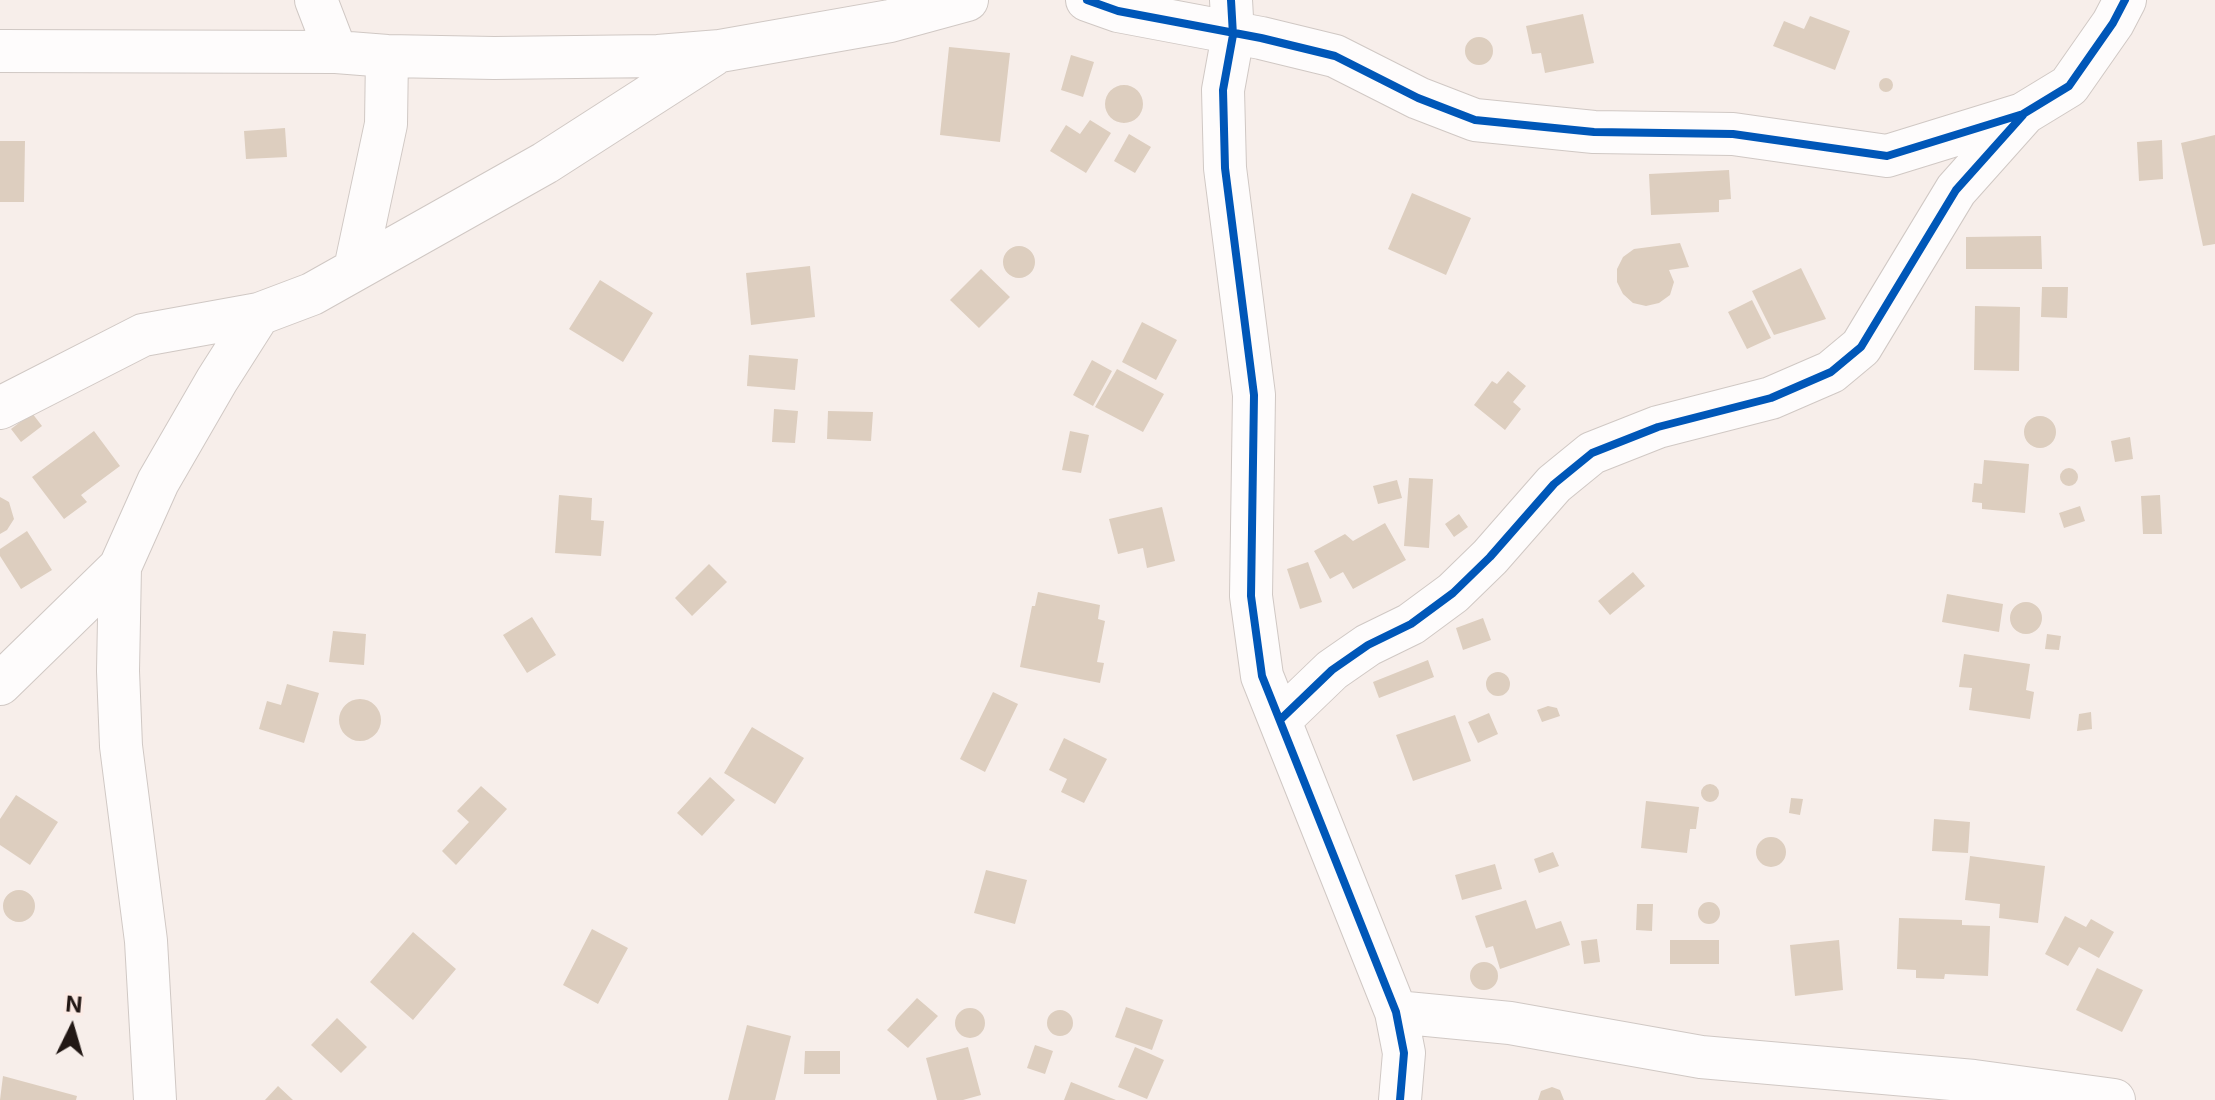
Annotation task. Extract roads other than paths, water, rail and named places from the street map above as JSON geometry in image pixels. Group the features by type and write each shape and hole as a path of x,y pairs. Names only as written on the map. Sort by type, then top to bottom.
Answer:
{"street":[{"path":"316,0 336,52"},
{"path":"0,51 658,56 720,51 890,21 967,0"},
{"path":"1087,0 1118,11 1232,17 1261,38 1335,56 1418,98 1475,120 1594,132 1733,134 1887,156 2023,114 2069,86 2113,23 2125,0"},
{"path":"1232,17 1223,90 1225,168 1254,395 1251,596 1262,676 1396,1012 1404,1053 1400,1100"},
{"path":"0,408 143,335 259,314 312,294 545,163 720,51"},
{"path":"355,269 386,124 387,56"},
{"path":"1281,719 1332,670 1368,645 1411,624 1453,593 1490,557 1554,484 1592,453 1658,427 1771,398 1831,372 1861,347 1956,190 2023,114"},
{"path":"0,684 120,567 158,482 259,314"},
{"path":"120,567 118,671 121,746 146,941 155,1100"},
{"path":"1396,1012 1510,1023 1701,1057 1974,1081 2114,1100"}]}
